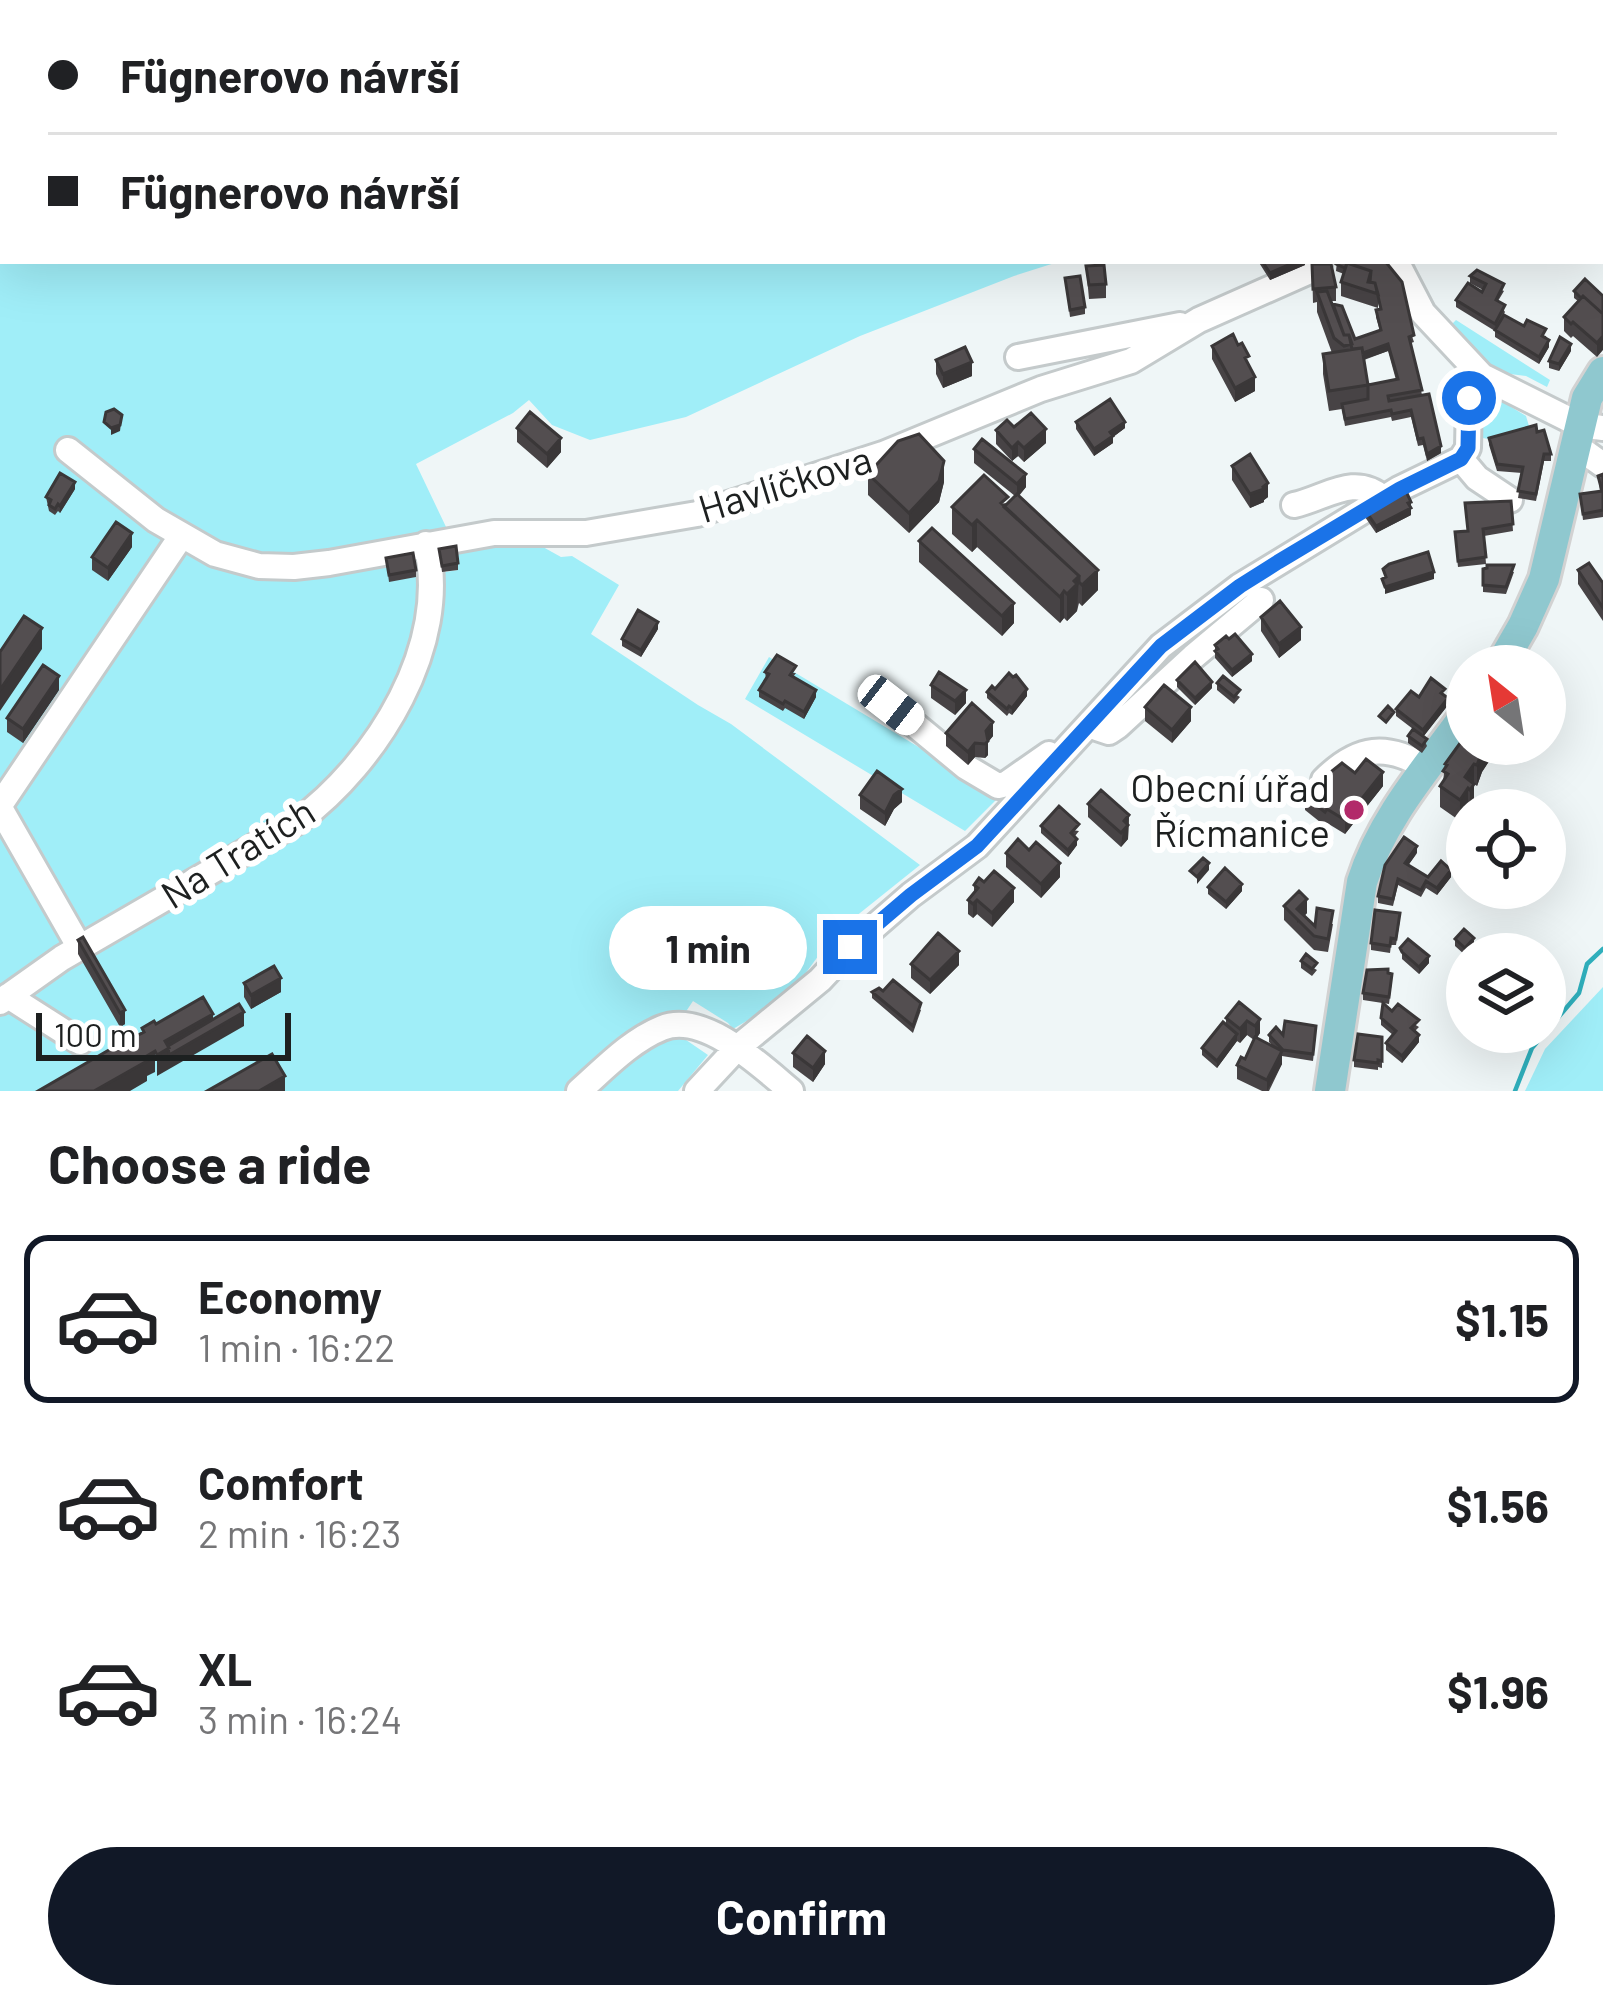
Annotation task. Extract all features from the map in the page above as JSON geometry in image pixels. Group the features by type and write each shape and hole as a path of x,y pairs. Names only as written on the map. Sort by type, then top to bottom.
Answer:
{"main road":[{"path":"1512,645 1544,579 1558,509 1586,433 1587,398 1603,373"},
{"path":"1330,1091 1362,882 1383,828 1446,742"}],"street":[{"name":"Havlíčkova","path":"426,544 494,533 586,533 697,514 883,454 1041,389 1131,361 1187,327 1318,264"},
{"path":"1403,264 1423,313 1482,376 1586,433 1603,465"},
{"path":"1018,357 1177,325 1187,327"},
{"path":"697,1091 737,1048 820,980 850,947 977,846 1161,646 1240,586 1383,498 1461,459 1468,448 1469,398 1482,376"},
{"path":"68,450 132,502 215,554 237,562 277,567 426,544"},
{"path":"1461,459 1477,478 1510,500"},
{"path":"1294,505 1358,486 1383,498"},
{"path":"80,948 0,806 182,535"},
{"name":"Na Tratích","path":"4,999 330,796 384,727 425,637 433,592 426,544"},
{"path":"891,705 966,767 998,786 1006,784 1086,727 1109,732 1118,726 1262,600"},
{"path":"1324,780 1358,755 1377,751 1403,753 1427,768"},
{"path":"4,999 80,1042"},
{"path":"579,1091 663,1027 693,1025 737,1048 791,1091"}],"shaded area":[{"path":"0,264 1052,264 860,336 686,417 590,440 552,425 529,400 416,464 447,529 445,534 290,557 245,556 166,533 180,553 193,550 211,559 373,560 386,565 390,581 458,570 456,553 465,540 525,537 561,557 572,556 619,585 591,634 731,724 920,865 835,933 789,996 733,1029 693,1001 673,1031 708,1055 678,1091 0,1091"},
{"path":"1456,320 1550,380 1547,387 1526,376 1502,373 1468,353 1447,329"},
{"path":"1490,394 1526,416 1529,426 1482,438 1478,408"},
{"path":"769,657 1000,796 965,831 745,699"},
{"path":"1603,987 1603,1091 1525,1091 1543,1053 1566,1053 1566,1027"}],"building":[{"path":"1264,264 1291,264 1270,273"},
{"path":"1312,264 1331,264 1336,287 1313,289"},
{"path":"1350,264 1387,264 1402,282 1422,390 1388,396 1389,401 1429,394 1441,446 1427,454 1411,410 1345,419 1342,404 1368,399 1368,385 1398,379 1388,344 1363,353 1362,348 1352,349 1333,304 1342,306 1355,339 1381,330 1371,271"},
{"path":"1350,264 1371,271 1368,282 1375,283 1378,294 1341,282"},
{"path":"1104,265 1106,284 1089,285 1086,266"},
{"path":"1477,270 1504,284 1496,300 1505,305 1495,324 1456,300 1468,283 1482,292 1486,284 1470,276"},
{"path":"1080,276 1085,307 1070,310 1065,278"},
{"path":"1585,279 1603,296 1603,314 1574,291"},
{"path":"1327,291 1352,344 1344,346 1334,338 1317,292"},
{"path":"1583,296 1603,314 1603,336 1597,343 1564,317"},
{"path":"1504,315 1524,326 1527,320 1546,329 1542,336 1549,340 1539,357 1495,330"},
{"path":"1233,334 1249,356 1245,358 1255,377 1235,388 1212,346"},
{"path":"1560,337 1571,344 1559,364 1549,361"},
{"path":"965,347 972,362 943,374 936,360"},
{"path":"1362,348 1368,385 1329,391 1323,354"},
{"path":"1110,399 1125,422 1094,449 1076,422"},
{"path":"114,409 122,415 120,425 111,428 104,422 106,412"},
{"path":"530,412 561,438 547,454 517,428"},
{"path":"1031,413 1046,429 1024,448 1018,442 1012,448 996,430 1007,420 1014,427"},
{"path":"1536,425 1537,432 1544,430 1551,454 1544,454 1536,494 1518,491 1523,467 1497,464 1489,438"},
{"path":"919,434 944,461 939,481 909,513 868,474 898,441"},
{"path":"982,439 1026,474 1017,484 974,449"},
{"path":"1250,454 1268,483 1250,494 1232,466"},
{"path":"60,473 75,482 55,509 46,497"},
{"path":"1603,474 1603,510 1583,514 1580,494 1602,491 1598,476"},
{"path":"984,475 1008,497 1001,503 1079,576 1067,594 1064,591 1060,597 977,520 972,525 952,507"},
{"path":"1405,489 1411,508 1376,526 1365,510"},
{"path":"1017,494 1098,570 1082,585 1079,576 1004,507"},
{"path":"1511,501 1513,524 1483,529 1486,557 1458,561 1455,532 1468,531 1465,503"},
{"path":"116,522 132,533 108,568 92,557"},
{"path":"932,528 1014,603 1002,616 919,541"},
{"path":"456,546 458,563 442,566 439,549"},
{"path":"1428,552 1434,572 1385,587 1383,569 1389,564"},
{"path":"413,553 416,570 389,575 386,558"},
{"path":"1589,563 1603,583 1603,608 1578,570"},
{"path":"1487,565 1514,565 1506,587 1483,585"},
{"path":"1280,601 1301,627 1279,644 1261,617"},
{"path":"638,610 658,622 641,650 622,639"},
{"path":"24,616 42,628 0,690 0,652"},
{"path":"1235,634 1252,654 1232,670 1215,645"},
{"path":"777,655 796,666 790,675 816,690 804,712 759,690"},
{"path":"1195,662 1212,682 1195,698 1177,680"},
{"path":"43,665 59,676 23,729 7,718"},
{"path":"939,672 966,690 955,701 931,685"},
{"path":"1009,673 1027,689 1007,709 987,692"},
{"path":"1223,676 1240,690 1234,697 1217,683"},
{"path":"1431,678 1445,689 1441,693 1446,701 1423,730 1396,709 1411,691 1419,697"},
{"path":"1164,685 1191,707 1172,730 1145,707"},
{"path":"972,703 993,722 986,731 988,741 975,743 968,752 946,733"},
{"path":"1388,706 1394,712 1386,722 1379,716"},
{"path":"1413,729 1427,739 1422,746 1408,736"},
{"path":"1366,759 1383,772 1345,820 1305,797 1324,773 1342,763 1355,773"},
{"path":"1447,765 1473,765 1465,777 1474,784 1471,789 1446,790 1440,786 1448,774 1443,771"},
{"path":"877,771 902,789 885,813 860,795"},
{"path":"1101,790 1129,815 1121,833 1088,804"},
{"path":"1059,806 1079,824 1071,833 1077,839 1068,850 1041,826"},
{"path":"1404,837 1417,846 1405,863 1428,877 1441,861 1446,876 1437,888 1426,881 1421,890 1398,879 1393,899 1378,896 1385,865"},
{"path":"1018,839 1029,850 1036,842 1060,863 1041,884 1006,853"},
{"path":"1203,858 1209,863 1197,877 1190,871"},
{"path":"1225,868 1242,884 1226,902 1208,887"},
{"path":"994,871 1014,888 992,913 977,900 973,904 968,900 979,878 984,882"},
{"path":"1299,891 1307,899 1297,909 1315,926 1317,908 1333,911 1328,939 1314,936 1284,906"},
{"path":"1375,910 1400,913 1396,939 1391,938 1390,946 1371,943"},
{"path":"938,933 959,951 930,980 911,964"},
{"path":"83,937 125,1010 120,1013 78,940"},
{"path":"1408,939 1429,956 1419,967 1400,948"},
{"path":"1306,954 1317,963 1312,969 1301,961"},
{"path":"274,966 281,978 251,995 244,983"},
{"path":"1388,969 1392,974 1389,997 1363,993 1367,970"},
{"path":"893,980 921,1003 913,1026 872,992 883,991"},
{"path":"203,997 213,1014 165,1041 169,1048 157,1055 155,1051 145,1057 147,1061 94,1091 38,1091 132,1034 144,1032 142,1028 154,1021"},
{"path":"1239,1002 1260,1019 1255,1026 1247,1021 1240,1029 1226,1018"},
{"path":"1383,1003 1392,1011 1398,1004 1419,1020 1411,1028 1419,1035 1402,1056 1386,1043 1396,1031 1381,1018"},
{"path":"239,1004 244,1012 169,1055 168,1046"},
{"path":"1285,1021 1316,1026 1313,1054 1283,1050 1269,1035 1276,1027 1283,1035"},
{"path":"1223,1022 1237,1034 1217,1061 1202,1048"},
{"path":"1358,1034 1382,1037 1382,1061 1354,1060"},
{"path":"807,1036 825,1051 813,1068 793,1053"},
{"path":"1255,1037 1282,1051 1267,1080 1237,1065"},
{"path":"272,1054 285,1076 259,1091 207,1091"}],"waterway":[{"path":"1515,1091 1532,1048 1579,993 1587,964 1603,949"}],"place":[{"name":"Obecní úřad Řícmanice","path":"1354,810"}],"route":[{"path":"850,947 977,846 1161,646 1278,562 1400,489 1461,459 1468,448 1469,398"}]}
